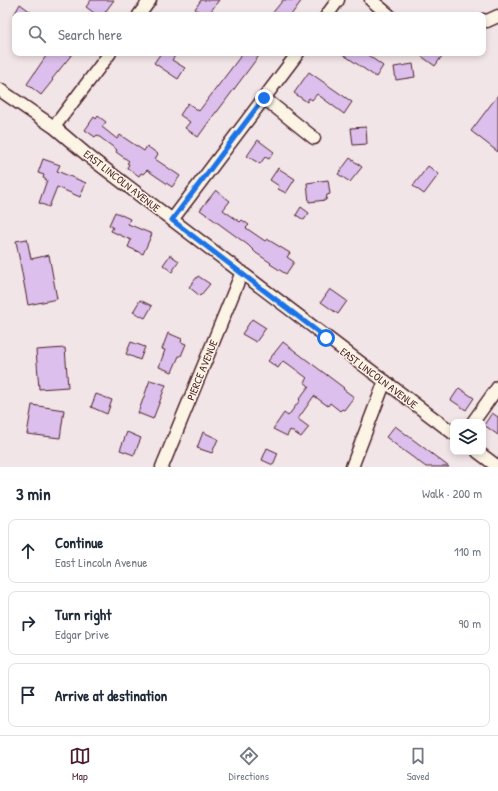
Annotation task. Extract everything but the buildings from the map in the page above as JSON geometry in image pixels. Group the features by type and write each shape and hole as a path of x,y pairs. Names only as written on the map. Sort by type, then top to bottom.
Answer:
{"street":[{"path":"141,12 150,0"},
{"path":"329,12 338,0"},
{"path":"371,0 385,12"},
{"path":"486,21 498,16"},
{"path":"54,128 108,56"},
{"path":"172,220 296,56"},
{"name":"EAST LINCOLN AVENUE","path":"0,90 54,128 92,159 450,432"},
{"path":"264,98 314,138"},
{"name":"PIERCE AVENUE","path":"162,467 242,272"},
{"path":"352,467 386,382"},
{"path":"475,419 498,387"},
{"path":"482,455 498,467"}],"route":[{"path":"264,98 172,220 242,272 326,338"}]}
